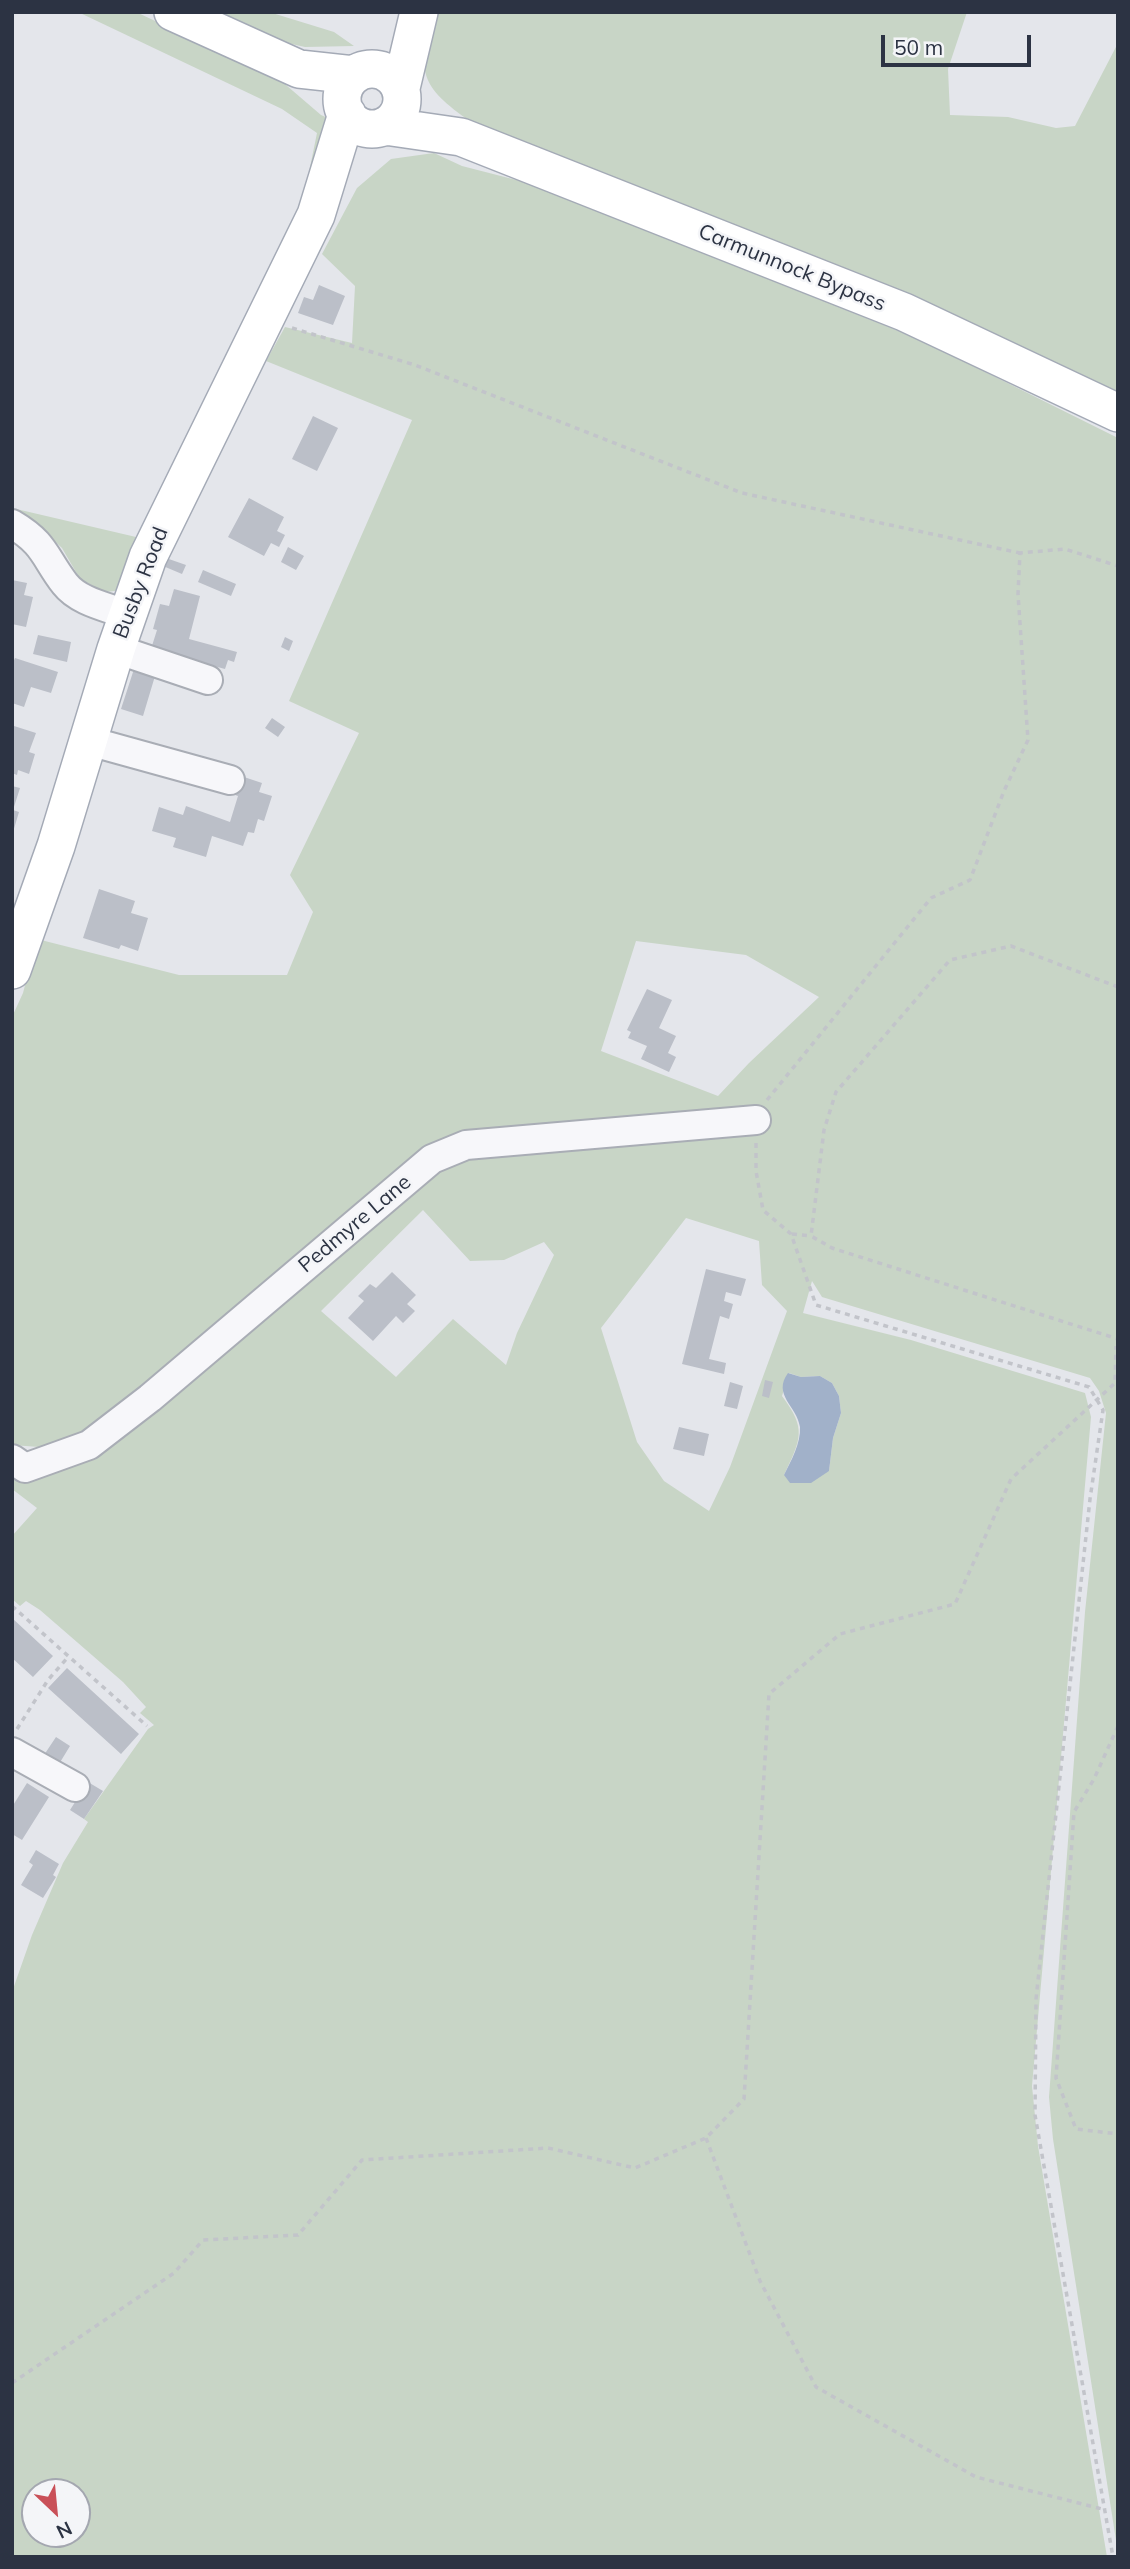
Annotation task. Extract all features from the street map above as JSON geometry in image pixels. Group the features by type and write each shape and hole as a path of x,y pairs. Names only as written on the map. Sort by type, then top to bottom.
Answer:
{"main road":[{"path":"173,12 299,69 358,125 367,129 384,127 399,113 403,103 401,91 392,75 383,70 373,68 358,72 299,69"},
{"path":"346,113 343,92 358,72 390,42 413,12"},
{"path":"401,91 419,12"},
{"name":"Carmunnock Bypass","path":"401,91 461,136"},
{"name":"Busby Road","path":"12,970 56,846 116,649 148,557 316,215 346,113"},
{"name":"Carmunnock Bypass","path":"384,127 461,136 904,312 1118,413"},
{"name":"Busby Road","path":"316,215 384,127"}],"street":[{"path":"12,524 42,547 66,586 81,597 128,615"},
{"path":"116,649 208,680"},
{"path":"89,741 230,780"},
{"name":"Pedmyre Lane","path":"12,1459 25,1468 89,1445 160,1389 432,1159 466,1145 756,1120"},
{"path":"12,1752 75,1787"}],"path":[{"path":"264,320 415,365 742,493 1020,553 1065,548 1118,566"},
{"path":"1020,553 1018,594 1028,740 1004,791 970,880 931,898 769,1096 756,1120 756,1171 763,1210 791,1234 816,1305 1089,1387 1103,1410 1090,1499 1036,1999 1035,2115 1113,2557"},
{"path":"811,1236 824,1130 836,1092 950,960 1011,946 1118,987"},
{"path":"791,1234 811,1236 832,1248 1118,1339"},
{"path":"12,2383 174,2273 203,2241 298,2235 362,2160 548,2148 635,2168 706,2138 744,2099 769,1693 840,1634 955,1604 1011,1479 1115,1383 1116,1346"},
{"path":"12,1606 147,1726"},
{"path":"12,1737 48,1680 69,1656"},
{"path":"1118,1726 1094,1779 1074,1812 1056,2078 1076,2129 1118,2134"},
{"path":"706,2138 760,2280 816,2387 976,2477 1106,2510"}],"green space":[{"path":"78,12 136,12 279,79 321,115 330,119 298,226 317,133 282,109"},
{"path":"210,12 269,12 334,32 354,46 305,47 265,38"},
{"path":"436,12 967,12 948,69 950,115 1008,117 1056,128 1075,126 1118,43 1118,393 967,321 845,268 467,119 438,95 426,73 426,47"},
{"path":"434,153 462,166 532,184 921,340 1118,438 1118,2553 1053,2139 1049,2097 1085,1612 1106,1413 1099,1391 1090,1378 822,1297 812,1281 803,1313 911,1340 1085,1393 1091,1417 1032,2086 1038,2146 1107,2557 12,2557 12,1992 32,1935 63,1863 88,1822 84,1819 148,1729 154,1725 140,1713 146,1707 123,1682 40,1610 26,1601 20,1606 12,1599 12,1536 37,1508 12,1489 12,1470 74,1445 53,1448 12,1445 12,1017 23,993 37,939 179,975 287,975 313,912 290,875 359,733 289,701 412,420 266,361 285,327 352,343 355,286 322,254 357,188 391,159","holes":["636,941 746,955 819,997 718,1096 601,1051","423,1210 470,1261 504,1260 544,1242 554,1255 517,1333 506,1365 453,1319 396,1377 321,1311","686,1218 759,1241 762,1285 787,1311 730,1467 709,1511 664,1481 637,1442 601,1328","789,1373 801,1377 820,1376 832,1383 839,1396 841,1413 833,1438 829,1471 784,1475 799,1434 795,1417 782,1396"]},
{"path":"12,508 136,537 120,586 115,591 105,592 80,579 62,548 36,524"}],"water":[{"path":"788,1373 801,1377 820,1376 832,1383 839,1396 841,1413 833,1438 829,1471 811,1483 790,1483 784,1475 800,1433 798,1420 784,1394 784,1381"}],"building":[{"path":"319,285 345,296 333,325 298,313 304,297 313,300"},
{"path":"313,416 338,428 317,471 292,459"},
{"path":"249,498 284,517 277,531 285,535 279,547 271,543 264,556 228,537"},
{"path":"288,547 304,556 296,570 281,562"},
{"path":"166,558 186,565 182,574 163,566"},
{"path":"203,570 236,584 231,596 198,582"},
{"path":"12,580 27,583 24,595 33,597 26,627 12,624"},
{"path":"174,589 200,596 189,639 237,652 234,662 228,660 225,669 151,649 157,630 153,629 160,604 169,606"},
{"path":"38,635 71,642 67,662 33,654"},
{"path":"285,637 293,641 289,651 281,647"},
{"path":"15,658 58,672 51,693 31,687 24,707 12,703 12,665"},
{"path":"134,669 155,676 143,716 121,709"},
{"path":"272,718 285,727 278,737 265,728"},
{"path":"14,726 36,733 29,752 35,754 29,774 18,770 17,775 12,773"},
{"path":"238,775 262,783 259,792 272,796 264,821 258,819 254,833 248,832 243,846 212,836 206,857 173,847 176,838 152,831 159,807 183,815 186,806 230,822 238,796 232,794"},
{"path":"12,786 20,788 13,810 19,812 13,832"},
{"path":"99,889 135,901 131,913 148,918 138,951 121,945 119,949 83,938"},
{"path":"647,989 672,1000 659,1028 676,1036 668,1053 676,1057 669,1072 641,1059 647,1046 628,1038 631,1032 627,1030"},
{"path":"706,1269 746,1279 741,1296 726,1292 724,1301 733,1304 729,1319 720,1316 709,1359 726,1363 724,1374 682,1364"},
{"path":"392,1272 416,1295 407,1304 415,1311 403,1323 396,1316 373,1341 348,1318 364,1301 358,1296 370,1284 376,1288"},
{"path":"765,1380 773,1382 769,1398 762,1396"},
{"path":"730,1382 743,1386 737,1409 724,1406"},
{"path":"679,1427 709,1434 704,1456 673,1449"},
{"path":"12,1618 53,1656 33,1677 12,1658"},
{"path":"67,1668 139,1734 121,1754 48,1688"},
{"path":"56,1737 70,1746 59,1764 44,1755"},
{"path":"88,1782 103,1791 84,1819 70,1810"},
{"path":"27,1783 49,1797 22,1840 12,1834 12,1807"},
{"path":"36,1850 59,1864 53,1875 56,1877 43,1898 21,1885 33,1865 29,1862"}]}
